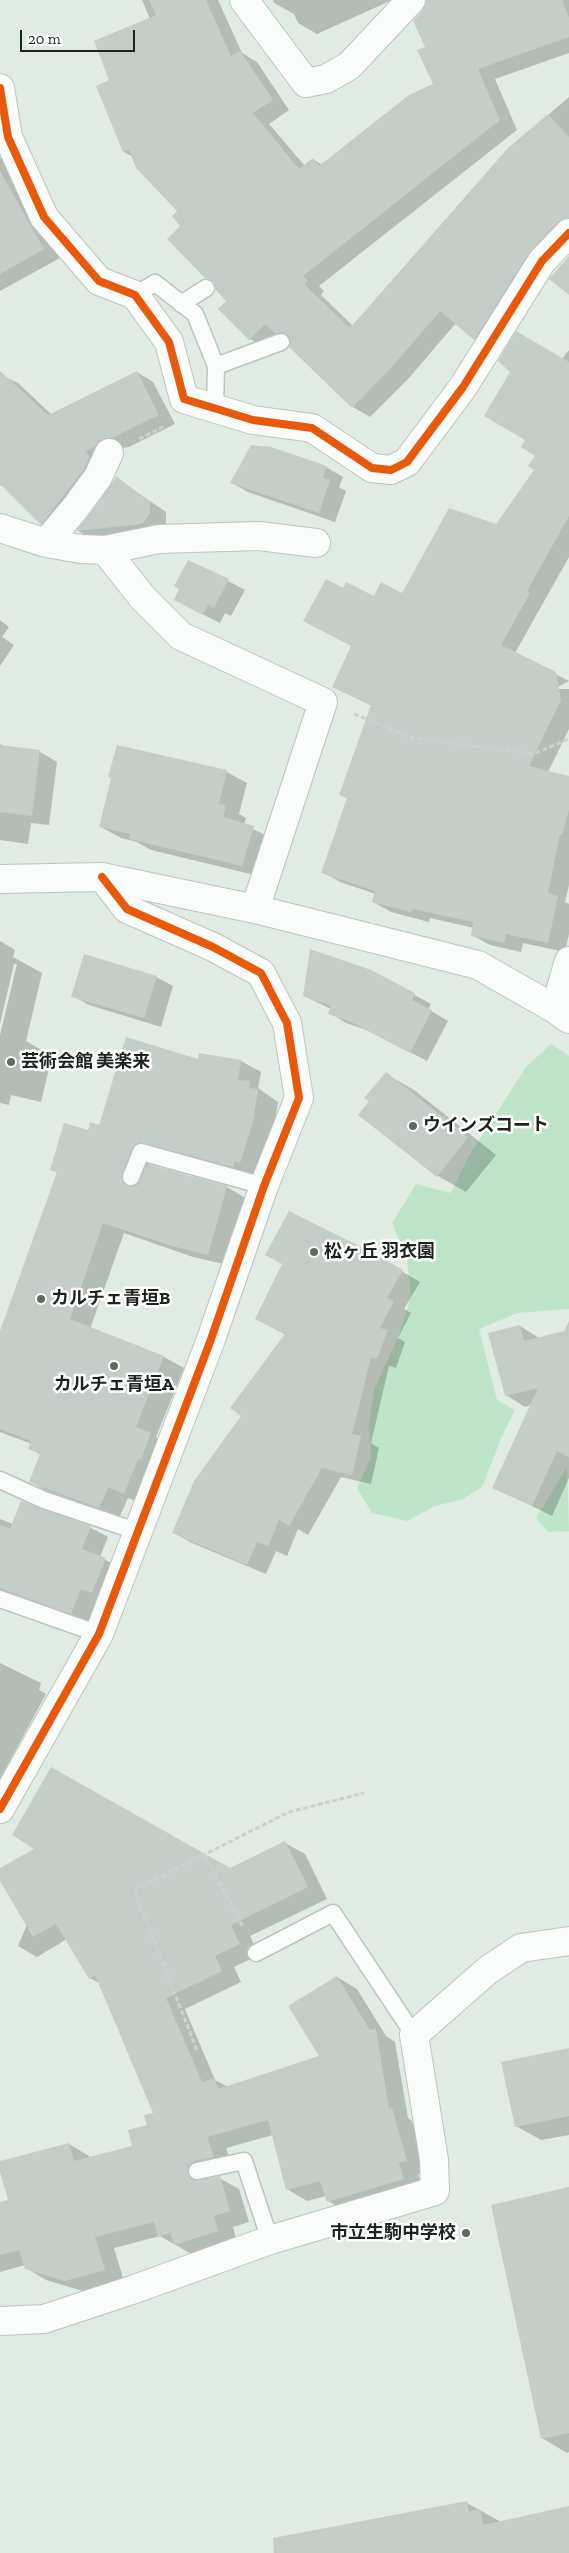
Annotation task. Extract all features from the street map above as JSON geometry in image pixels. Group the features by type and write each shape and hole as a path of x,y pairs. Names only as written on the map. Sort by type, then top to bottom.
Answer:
{"street":[{"path":"244,0 306,83 326,79 349,66 411,0"},
{"path":"0,88 8,137 44,217 99,281 135,296 169,342 184,399 252,420 312,428 372,468 391,470 407,462 463,387 542,261 569,233"},
{"path":"46,544 98,477 109,454"},
{"path":"0,528 46,544 67,548 105,550 159,539 259,536 316,543"},
{"path":"105,550 142,596 181,636 323,702 255,909"},
{"path":"0,1809 99,1634 139,1532 264,1186 299,1098 287,1023 261,973 213,947 128,909 102,877"},
{"path":"0,879 102,877 255,909 478,965 562,1014 569,961"},
{"path":"0,2321 44,2319 132,2290 270,2240 435,2191 434,2160 414,2035 488,1970 521,1948 569,1941"}],"lane":[{"path":"135,296 155,283 194,314 216,366 215,408"},
{"path":"181,304 206,288"},
{"path":"216,366 281,342"},
{"path":"131,1177 141,1152 264,1186"},
{"path":"0,1480 44,1500 139,1532"},
{"path":"0,1599 99,1634"},
{"path":"256,1953 333,1913 414,2035"},
{"path":"198,2171 244,2161 270,2240"}],"path":[{"path":"109,454 161,428 215,408"},
{"path":"323,702 413,738 533,754 569,739"},
{"path":"197,2050 134,1890 289,1812 364,1793"},
{"path":"205,1855 256,1953"}],"green space":[{"path":"551,1044 569,1056 569,1309 517,1313 479,1329 497,1400 515,1410 502,1436 482,1487 463,1499 435,1506 407,1521 372,1513 357,1488 371,1457 369,1424 375,1387 399,1336 411,1296 407,1260 392,1223 416,1184 451,1193 467,1159 526,1067"},
{"path":"567,1467 569,1531 548,1532 536,1518"}],"building":[{"path":"149,0 206,0 231,56 240,51 273,100 253,113 299,169 313,158 319,166 409,95 433,84 417,50 425,47 413,21 423,10 426,0 562,0 569,18 569,37 478,69 500,120 303,276 308,281 304,284 350,328 508,148 548,114 569,137 569,218 558,222 529,253 474,340 440,311 391,368 352,408 289,347 290,339 287,334 275,333 265,324 249,340 218,309 226,301 216,290 214,282 205,278 167,239 180,226 172,216 177,211 136,168 129,150 123,152 96,86 109,80 94,41 156,15"},
{"path":"0,171 44,249 0,274"},
{"path":"569,256 569,295 549,279"},
{"path":"516,331 569,362 569,516 527,591 530,593 501,645 556,672 561,700 529,766 569,776 569,809 562,835 560,834 548,893 558,896 548,943 506,934 504,943 471,936 473,922 413,909 411,912 372,902 375,891 321,873 347,798 339,795 371,705 332,687 351,646 303,621 326,579 343,588 346,582 374,596 381,582 402,593 449,508 496,524 534,470 528,466 535,456 521,447 525,440 484,416 510,372 498,361"},
{"path":"0,371 48,415 137,371 159,415 112,438 100,440 94,447 85,452 90,456 84,469 41,525 0,484"},
{"path":"251,445 271,447 327,466 323,478 330,480 319,513 230,483"},
{"path":"116,476 150,502 150,514 142,524 76,531 111,486"},
{"path":"188,560 229,579 214,608 208,604 203,615 174,600 179,589 174,586"},
{"path":"0,745 40,750 32,816 0,812"},
{"path":"117,745 227,770 219,804 226,805 223,817 254,826 242,866 129,839 130,834 99,827 111,778 108,777"},
{"path":"310,949 371,970 415,993 412,1000 432,1010 410,1053 349,1021 328,1014 331,1006 303,996"},
{"path":"84,954 157,976 144,1018 71,997"},
{"path":"126,1037 198,1059 199,1053 241,1060 238,1080 250,1081 249,1088 258,1089 253,1122 240,1163 234,1161 233,1167 139,1142 132,1148 122,1173 123,1183 128,1186 138,1185 147,1164 227,1186 208,1255 172,1246 103,1223 70,1319 164,1356 136,1427 151,1433 141,1460 138,1459 124,1494 108,1487 99,1508 29,1482 40,1454 28,1449 31,1441 0,1429 0,1331 57,1172 50,1170 64,1123 88,1130 90,1122 99,1125"},
{"name":"ウインズコート","path":"386,1072 468,1137 437,1177 358,1115 369,1101 364,1098"},
{"path":"289,1211 403,1270 387,1298 394,1301 380,1328 388,1330 377,1359 371,1357 352,1434 361,1436 352,1475 322,1468 289,1526 279,1520 268,1546 257,1542 247,1565 172,1533 194,1481 241,1416 230,1408 285,1334 255,1319 282,1264 265,1255"},
{"path":"569,1321 569,1457 557,1451 532,1506 492,1488 538,1388 505,1396 488,1333 520,1325 524,1341 564,1331"},
{"path":"21,1501 91,1526 82,1549 106,1558 92,1593 81,1589 71,1614 0,1588 0,1525 10,1529"},
{"path":"51,1767 230,1868 285,1841 308,1887 231,1925 240,1944 215,1956 222,1971 166,1998 202,2082 215,2078 218,2089 319,2056 288,2006 337,1976 370,2030 376,2029 389,2109 392,2108 407,2161 399,2163 404,2179 327,2202 320,2181 286,2190 268,2120 207,2137 214,2157 194,2161 188,2167 189,2177 194,2181 220,2176 230,2211 214,2216 218,2231 174,2245 170,2233 158,2237 154,2222 95,2237 105,2270 65,2281 25,2269 19,2250 0,2255 0,2202 8,2200 0,2172 0,2161 69,2143 74,2161 132,2146 128,2130 147,2125 144,2115 153,2113 95,1975 89,1979 56,1924 33,1937 0,1881 0,1868 34,1849 12,1835"},
{"path":"569,2048 569,2116 515,2127 501,2062"},
{"path":"569,2187 569,2433 541,2439 491,2205"},
{"path":"467,2501 469,2512 480,2509 483,2525 569,2506 569,2553 274,2553 273,2538"}],"cycle path":[{"path":"0,88 8,137 44,217 99,281 135,295 169,342 184,399 253,420 312,428 372,468 391,470 407,462 463,387 542,261 569,233"},
{"path":"0,1809 99,1634 210,1342 264,1186 299,1098 287,1023 261,973 213,947 127,909 102,877"}],"place":[{"name":"芸術会館 美楽来","path":"11,1062"},
{"name":"ウインズコート","path":"413,1126"},
{"name":"松ヶ丘 羽衣園","path":"314,1252"},
{"name":"カルチェ青垣B","path":"41,1299"},
{"name":"カルチェ青垣A","path":"114,1366"},
{"name":"市立生駒中学校","path":"466,2233"}]}
